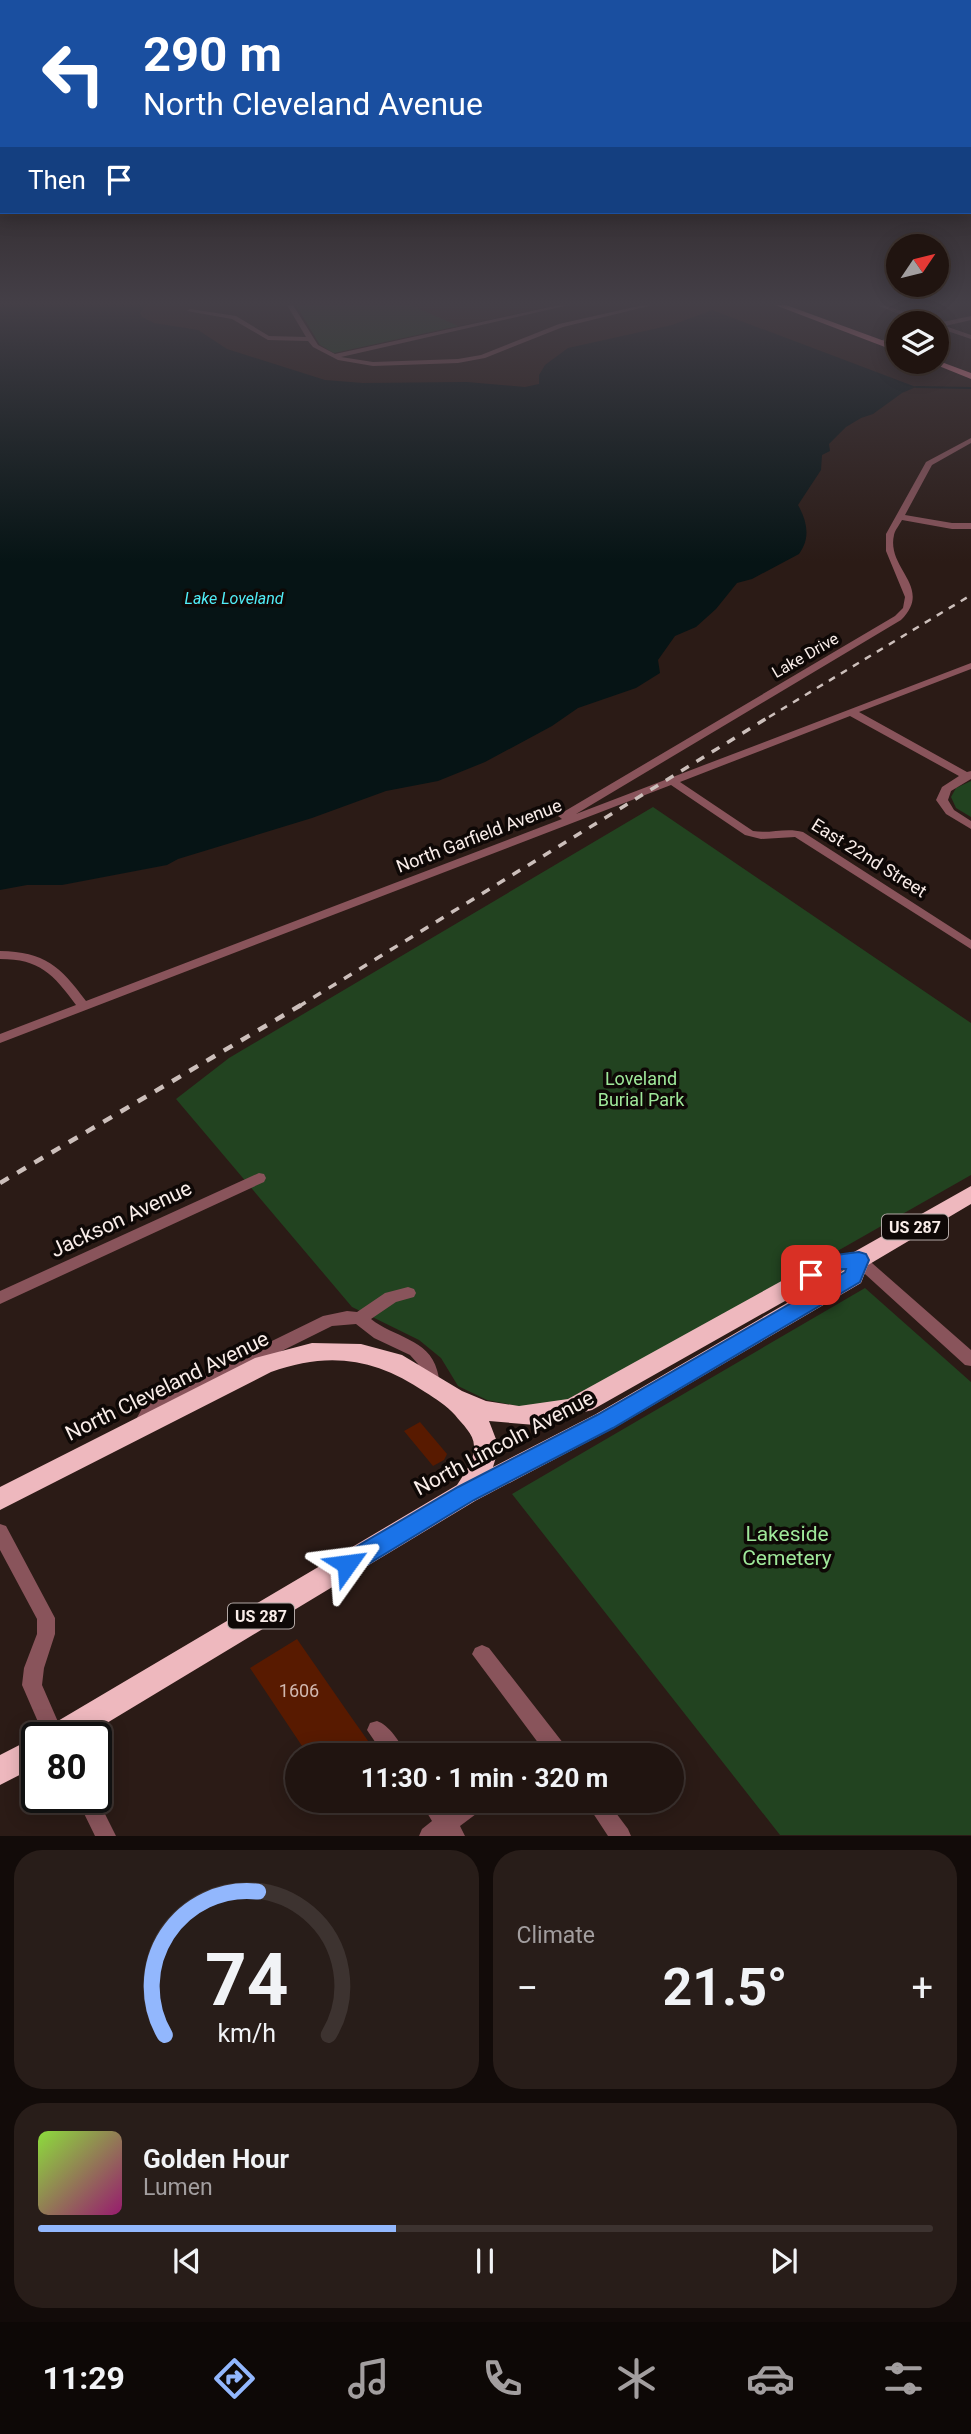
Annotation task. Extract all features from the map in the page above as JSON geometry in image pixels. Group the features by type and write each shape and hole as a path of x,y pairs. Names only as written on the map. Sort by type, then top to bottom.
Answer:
{"highway":[{"name":"North Lincoln Avenue","path":"83,1722 466,1493 605,1421 777,1322 853,1276 859,1260 971,1194"},
{"name":"North Cleveland Avenue","path":"0,1499 262,1364 300,1353 328,1350 363,1353 396,1362 455,1398 493,1413 530,1416 559,1412 584,1403 834,1262 859,1260"},
{"path":"455,1398 478,1424 488,1450 466,1493"},
{"path":"0,1772 21,1759"}],"street":[{"name":"Lake Drive","path":"537,833 898,618 907,608 910,597 889,547 890,534 929,464 971,440"},
{"path":"900,517 952,526 971,526"},
{"name":"North Garfield Avenue","path":"0,1039 971,666"},
{"path":"851,712 969,775"},
{"path":"969,775 946,789 942,800 950,813 971,826"},
{"name":"East 22nd Street","path":"672,780 749,834 760,836 782,831 799,834 971,944"},
{"path":"0,956 23,956 46,962 60,975 84,1007"},
{"name":"Jackson Avenue","path":"0,1298 259,1178"},
{"path":"859,1260 971,1360"},
{"path":"360,1318 391,1297 408,1293"},
{"path":"142,1427 151,1408 329,1320 347,1317 360,1318 382,1335 412,1347 423,1355 429,1366 431,1382"},
{"path":"0,1532 46,1618 46,1634 34,1668 32,1685 49,1722"},
{"path":"482,1654 545,1743"},
{"path":"377,1730 387,1743"},
{"path":"94,1813 106,1836"},
{"path":"439,1813 451,1829"},
{"path":"429,1836 451,1829 466,1813"},
{"path":"604,1813 621,1836"}],"green space":[{"path":"971,781 971,817 956,808 951,797 956,788"},
{"name":"Loveland Burial Park","path":"653,807 971,1023 971,1175 574,1401 533,1409 487,1400 458,1386 441,1358 419,1340 352,1307 176,1099 229,1058"},
{"name":"Lakeside Cemetery","path":"865,1288 971,1382 971,1835 780,1835 512,1494"}],"water":[{"name":"Lake Loveland","path":"0,391 907,391 873,414 846,427 829,444 830,451 822,455 821,470 798,505 806,530 805,542 799,554 752,579 737,583 716,609 696,627 675,636 658,660 660,673 636,688 578,708 552,726 485,762 438,781 386,791 312,818 178,859 167,865 62,885 27,885 0,890"}],"building":[{"path":"420,1422 447,1454 444,1460 433,1466 404,1431"},
{"path":"297,1639 370,1743 300,1743 250,1668"}],"railway":[{"path":"769,717 971,595"},
{"path":"298,1007 772,715"},
{"path":"0,1183 301,1005"}],"route":[{"path":"347,1564 466,1493 605,1421 815,1299 853,1276 859,1260 834,1262 811,1275"}]}
